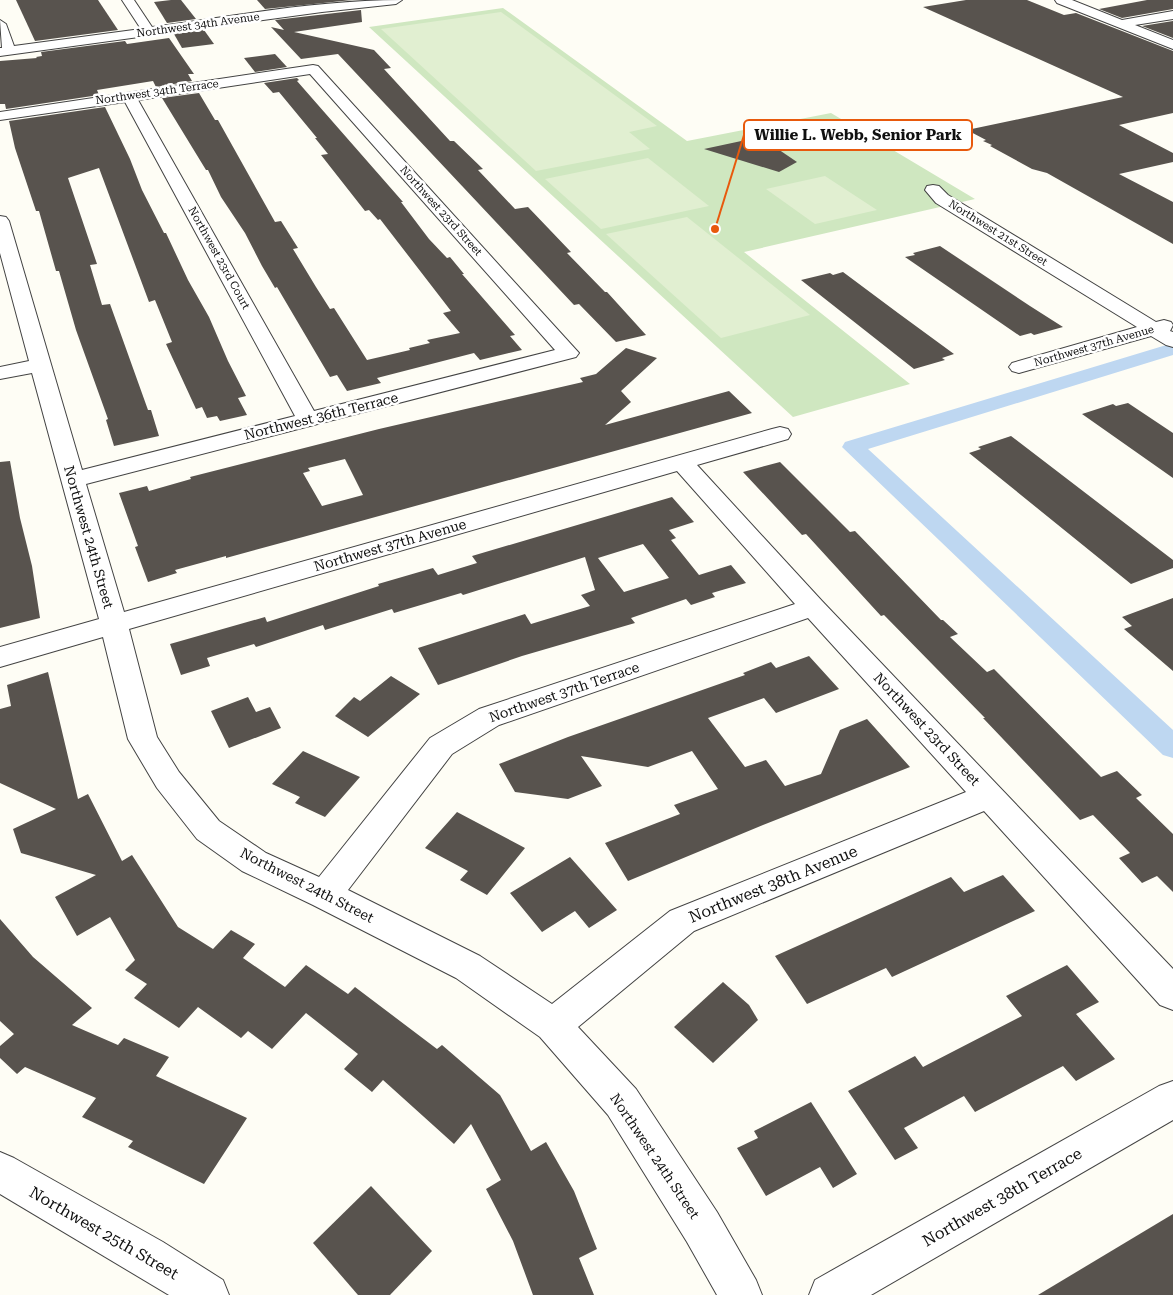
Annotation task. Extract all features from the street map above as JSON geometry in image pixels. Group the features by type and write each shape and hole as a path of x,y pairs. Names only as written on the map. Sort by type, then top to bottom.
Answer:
{"street":[{"path":"128,0 149,32"},
{"name":"Northwest 34th Avenue","path":"5,51 149,32 318,4 396,0"},
{"path":"1061,0 1173,45"},
{"path":"1121,24 1173,15"},
{"path":"0,24 5,51"},
{"name":"Northwest 34th Terrace","path":"0,116 314,69"},
{"name":"Northwest 23rd Street","path":"314,69 569,353"},
{"name":"Northwest 23rd Court","path":"129,96 308,420"},
{"name":"Northwest 21st Street","path":"933,190 962,199 1167,330 942,199 933,190"},
{"name":"Northwest 24th Street","path":"0,221 114,625 143,739 168,780 208,830 254,862 325,895 468,967 553,1025 622,1102 702,1228 741,1295"},
{"name":"Northwest 37th Avenue","path":"1019,367 1167,330"},
{"name":"Northwest 36th Terrace","path":"72,480 569,353"},
{"path":"0,373 40,364"},
{"name":"Northwest 37th Avenue","path":"0,657 780,434"},
{"name":"Northwest 23rd Street","path":"682,462 813,607 1173,994"},
{"name":"Northwest 37th Terrace","path":"325,895 441,746 489,717 813,607"},
{"name":"Northwest 38th Avenue","path":"553,1025 682,922 989,796"},
{"name":"Northwest 38th Terrace","path":"830,1295 1173,1099"},
{"name":"Northwest 25th Street","path":"0,1172 148,1257 208,1295"}],"green space":[{"path":"503,8 687,141 831,113 975,199 744,252 910,384 793,417 369,27"},
{"path":"501,12 657,126 629,132 650,149 536,171 381,29"},
{"path":"648,158 709,206 601,229 545,179"},
{"path":"825,176 877,210 815,224 766,189"},
{"path":"687,217 810,315 721,338 606,234"}],"building":[{"path":"16,0 98,0 118,30 35,41"},
{"path":"181,0 196,19 167,23 154,2"},
{"path":"257,0 352,0 265,9"},
{"path":"966,0 1027,0 1064,15 1076,13 1173,51 1173,113 1119,125 1173,153 1173,162 1119,174 1173,202 1173,244 1047,173 1032,169 990,146 992,145 983,141 986,140 967,130 1123,97 923,7"},
{"path":"1147,0 1173,0 1173,9 1122,18 1099,9"},
{"path":"361,10 362,22 294,32 374,50 391,68 384,69 450,141 454,141 483,169 478,170 515,209 528,207 571,252 567,253 607,292 646,335 616,342 579,304 574,305 338,54 301,59 271,27 284,30 275,20"},
{"path":"1173,21 1173,38 1142,26"},
{"path":"204,30 214,44 182,48 174,34"},
{"path":"169,38 194,74 188,74 192,81 156,87 153,81 97,90 99,95 6,109 5,104 0,104 0,61 37,58 42,56 41,52 125,41 127,44"},
{"path":"275,54 287,67 255,72 244,58"},
{"path":"297,78 299,80 297,81 403,202 401,202 429,239 447,258 450,257 464,274 462,274 515,335 510,336 522,350 480,360 474,353 377,378 381,383 347,391 337,375 330,377 277,287 275,288 262,266 245,233 221,197 208,170 206,170 162,98 199,93 215,120 218,120 275,222 281,221 298,248 293,249 316,287 330,309 334,308 367,360 410,350 409,348 430,343 427,340 460,333 443,313 451,311 380,219 378,220 369,210 365,211 321,155 328,154 315,138 317,138 279,92 273,93 264,83"},
{"path":"105,107 130,159 142,190 209,317 246,396 238,398 247,415 220,421 217,416 207,418 202,407 196,409 166,344 172,342 155,300 149,302 99,168 68,178 97,264 90,265 102,305 110,304 148,410 151,410 159,436 114,446 106,420 108,419 76,330 59,271 56,271 39,211 36,211 15,148 9,121"},
{"path":"760,137 797,162 779,172 704,149"},
{"path":"940,246 1063,327 1034,335 1031,333 1020,336 905,257"},
{"path":"843,272 954,354 942,358 945,360 914,369 801,280"},
{"path":"626,348 657,358 621,391 631,402 605,425 729,391 752,413 226,558 226,556 175,570 177,573 148,582 135,547 138,546 119,493 147,486 149,491 191,479 190,477 379,429 583,382 580,378 596,374","holes":["345,459 363,495 322,506 303,473 310,471 308,468"]},
{"path":"1128,403 1173,433 1173,478 1082,414 1113,404 1116,406"},
{"path":"1011,436 1173,560 1173,568 1131,584 969,453 981,449 978,447"},
{"path":"10,461 20,518 32,566 40,618 0,628 0,462"},
{"path":"780,462 850,532 855,531 941,620 958,634 950,637 987,672 994,669 1101,777 1117,771 1142,795 1136,798 1173,834 1173,892 1157,876 1142,883 1119,858 1130,853 1093,815 1080,820 983,718 985,718 884,615 881,616 806,534 802,535 743,472"},
{"path":"672,497 694,522 669,530 676,538 671,540 699,575 731,565 746,583 712,593 715,597 691,605 686,599 631,618 635,623 522,656 438,685 418,648 525,614 531,624 590,606 581,595 595,590 585,557 463,595 461,593 394,613 392,609 325,630 323,625 256,647 254,644 207,658 210,666 181,675 170,644 265,617 267,622 379,586 378,584 433,568 438,575 477,563 472,556","holes":["643,544 669,578 624,592 598,558"]},
{"path":"1173,598 1173,671 1124,629 1132,626 1122,617"},
{"path":"809,656 839,689 776,713 764,698 708,718 745,767 766,760 785,786 821,774 840,730 867,719 910,767 628,881 605,843 680,814 674,805 718,789 692,751 648,767 581,756 602,786 568,799 515,792 499,764 568,737 745,675 743,673 771,662 776,668"},
{"path":"48,672 78,799 88,794 122,861 132,855 178,927 213,949 231,930 255,944 243,958 285,987 306,965 348,994 355,987 437,1049 442,1045 500,1095 531,1151 546,1142 574,1191 597,1249 579,1258 594,1295 533,1295 513,1241 486,1189 501,1180 471,1124 454,1144 383,1080 372,1092 344,1069 358,1054 306,1013 272,1049 248,1031 241,1038 198,1007 179,1028 134,998 147,984 125,970 135,960 110,917 77,936 55,897 96,875 21,853 13,829 56,809 0,783 0,709 11,706 7,685"},
{"path":"391,676 420,694 368,737 335,716 354,697 360,701"},
{"path":"248,697 256,712 270,707 281,728 229,748 211,711"},
{"path":"303,751 360,777 325,817 295,803 300,797 272,784"},
{"path":"457,812 525,848 487,895 460,880 468,871 425,848"},
{"path":"570,857 617,910 589,928 575,911 542,932 510,893"},
{"path":"1003,875 1035,911 892,977 886,968 807,1004 775,956 951,877 964,892"},
{"path":"0,919 33,957 92,1008 72,1025 118,1045 124,1038 169,1057 156,1076 247,1118 204,1184 128,1147 133,1141 82,1117 96,1098 25,1067 17,1074 0,1058 0,1046 14,1034 0,1021"},
{"path":"1067,965 1099,1002 1076,1014 1115,1059 1076,1081 1063,1066 975,1112 964,1096 904,1128 918,1148 895,1160 848,1091 915,1056 923,1067 1022,1016 1006,996"},
{"path":"723,982 749,1005 758,1020 713,1063 674,1027"},
{"path":"811,1102 857,1174 833,1188 820,1167 766,1196 737,1148 758,1138 754,1131"},
{"path":"371,1186 432,1251 390,1295 358,1295 313,1243"},
{"path":"1173,1214 1173,1295 1038,1295"}],"waterway":[{"path":"1173,349 853,447 1173,747"}],"place":[{"name":"Willie L. Webb, Senior Park","path":"715,229"}]}
